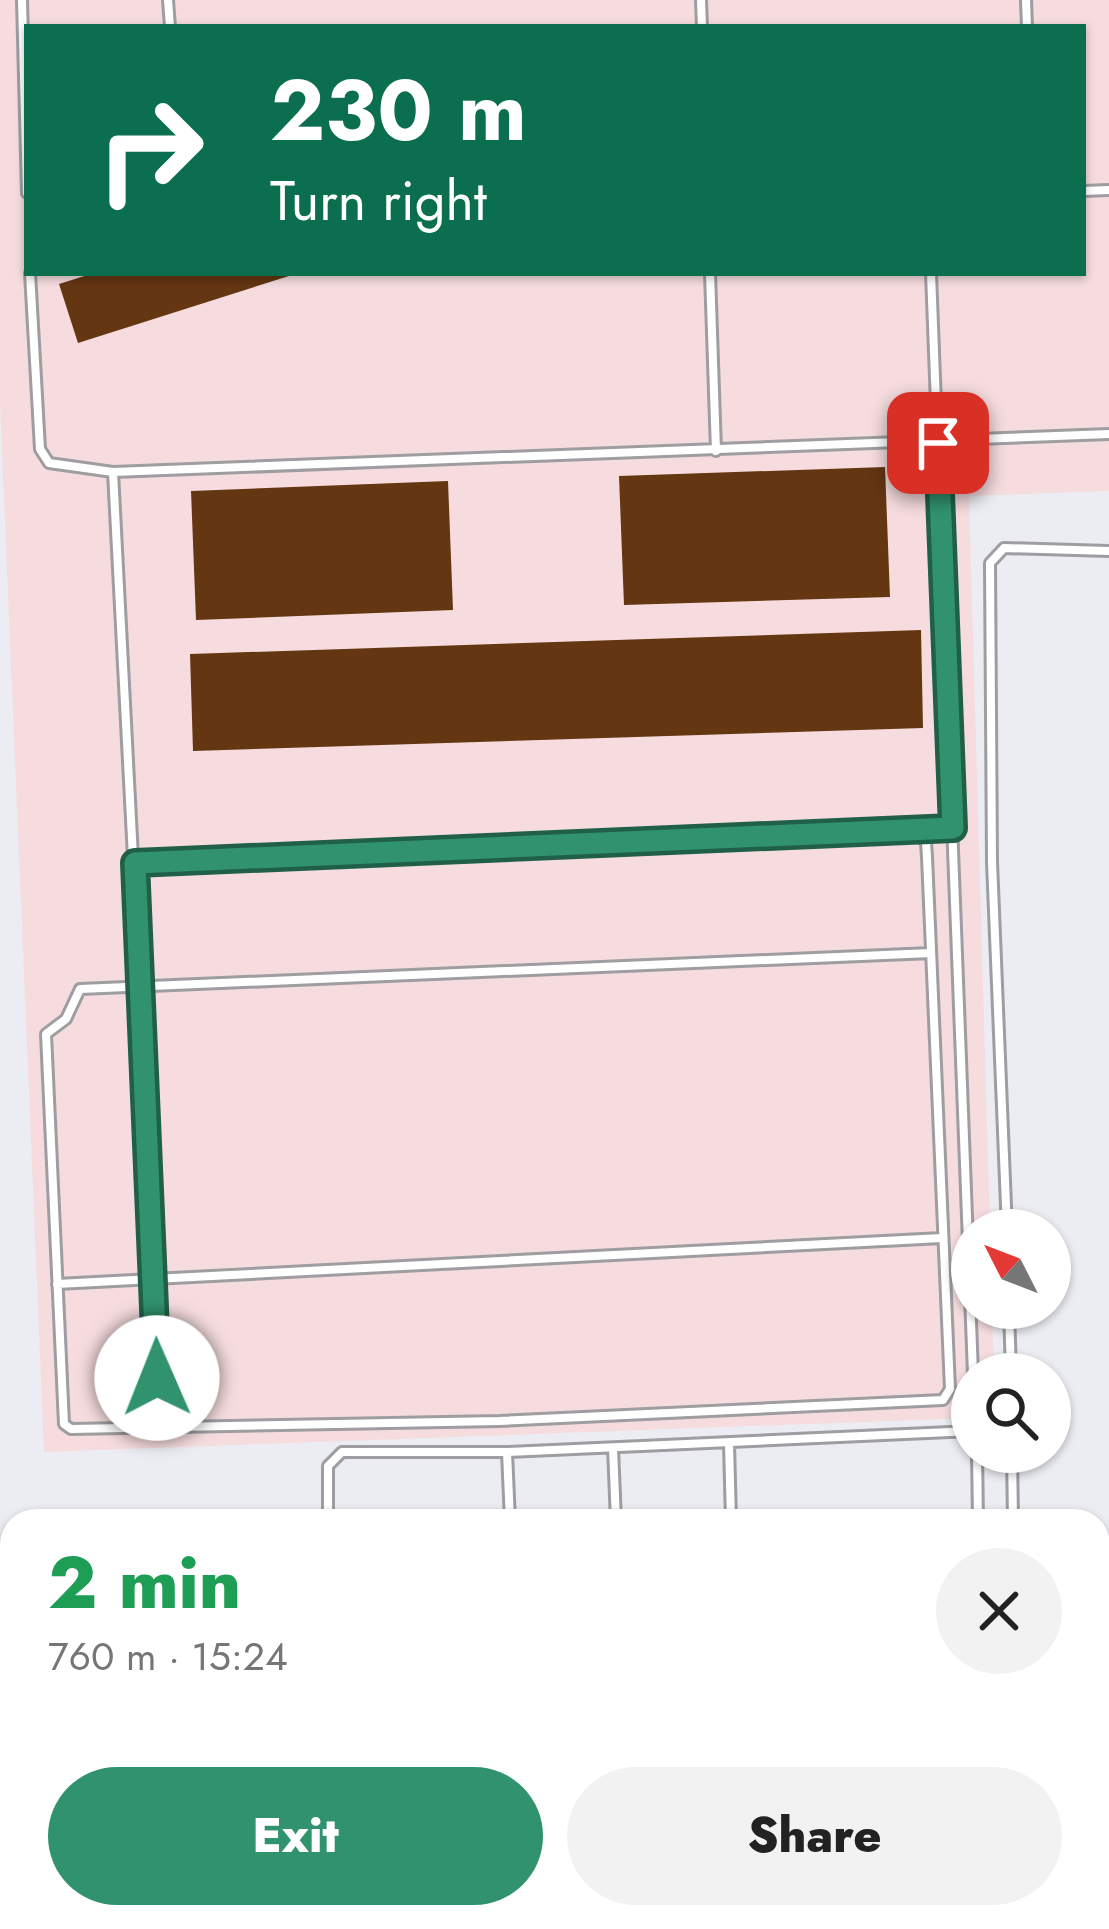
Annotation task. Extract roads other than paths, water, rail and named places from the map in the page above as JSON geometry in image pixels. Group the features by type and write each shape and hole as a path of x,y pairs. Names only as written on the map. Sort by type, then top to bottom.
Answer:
{"lane":[{"path":"22,0 24,64"},
{"path":"30,276 42,455 49,463 112,472 1109,434"},
{"path":"710,276 716,451"},
{"path":"931,276 972,1353"},
{"path":"112,472 141,983 158,1426"},
{"path":"1006,1209 992,862 990,562 1004,548 1109,551"},
{"path":"135,863 953,828"},
{"path":"912,829 927,847 950,1388 937,1402 499,1420 65,1426 46,1034 66,1019 80,988 931,953"},
{"path":"56,1284 942,1238"},
{"path":"327,1509 326,1474 335,1454 507,1452 951,1432"},
{"path":"729,1443 731,1509"},
{"path":"613,1448 616,1509"},
{"path":"507,1452 509,1509"},
{"path":"977,1473 978,1509"},
{"path":"1012,1473 1013,1509"}]}
